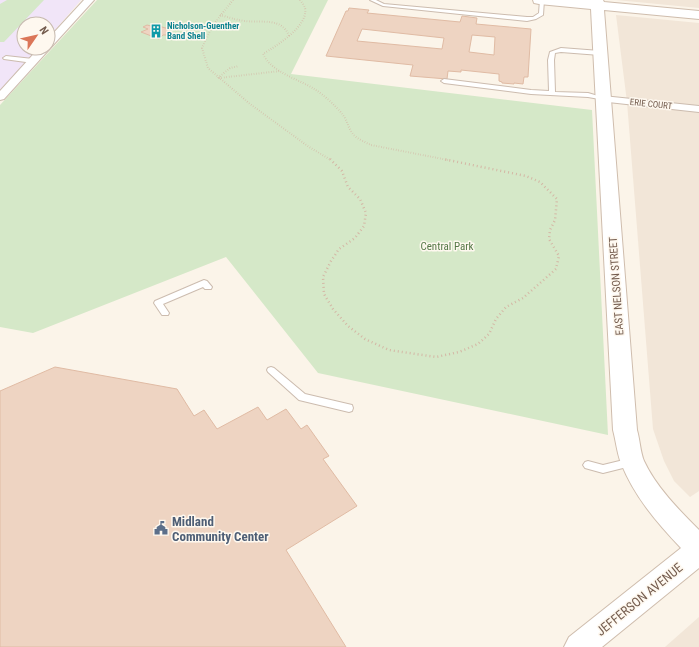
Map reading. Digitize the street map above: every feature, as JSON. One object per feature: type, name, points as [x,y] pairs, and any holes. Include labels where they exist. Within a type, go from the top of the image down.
[{"type":"street","points":[[56,36],[89,0]]},
{"type":"street","points":[[539,0],[597,3],[699,15]]},
{"type":"street","name":"EAST NELSON STREET","points":[[597,3],[625,430],[633,461],[652,497],[699,550]]},
{"type":"street","points":[[0,97],[38,56]]},
{"type":"street","name":"ERIE COURT","points":[[603,99],[699,109]]},
{"type":"street","name":"JEFFERSON AVENUE","points":[[578,647],[699,550]]},
{"type":"lane","points":[[372,0],[383,5],[527,19],[538,17],[541,14],[542,0]]},
{"type":"lane","points":[[552,93],[551,60],[553,52],[561,50],[600,53]]},
{"type":"lane","points":[[6,58],[33,61]]},
{"type":"lane","points":[[444,82],[531,92],[588,96],[603,99]]},
{"type":"lane","points":[[165,313],[158,303],[204,283],[208,287]]},
{"type":"lane","points":[[270,370],[302,397],[349,408]]},
{"type":"lane","points":[[588,465],[603,469],[633,461]]},
{"type":"path","points":[[233,0],[213,25],[202,48],[208,68],[250,104],[309,147],[329,158],[342,171],[348,187],[360,199],[366,213],[364,226],[355,238],[339,249],[330,261],[323,277],[324,294],[333,309],[348,326],[365,339],[389,350],[436,357],[459,352],[478,344],[489,334],[496,319],[506,307],[523,298],[556,269],[559,256],[549,239],[550,230],[555,220],[557,199],[540,182],[526,176],[452,160],[385,149],[371,145],[353,134],[343,115],[322,95],[280,71],[265,58],[263,54],[294,32],[305,18],[305,8],[300,0]]},
{"type":"path","points":[[220,15],[246,21],[276,23],[284,26],[288,31],[289,36]]},
{"type":"path","points":[[218,78],[230,68],[239,66]]},
{"type":"path","points":[[218,78],[280,71]]},
{"type":"shaded area","points":[[0,0],[81,0],[56,29],[56,16],[16,16],[16,56],[32,56],[0,90]]},
{"type":"shaded area","points":[[616,0],[699,0],[699,8]]},
{"type":"shaded area","points":[[616,15],[699,23],[699,491],[690,497],[674,481],[664,461],[653,429],[627,102]]},
{"type":"shaded area","points":[[699,617],[699,647],[665,647]]},
{"type":"green space","points":[[7,0],[44,0],[29,16],[16,16],[16,29],[4,42],[0,42],[0,4]]},
{"type":"green space","name":"Central Park","points":[[97,0],[328,0],[291,74],[592,110],[608,435],[318,373],[226,257],[33,333],[0,327],[0,105],[45,56],[56,56],[56,44]]},
{"type":"building","points":[[349,8],[369,10],[367,13],[460,22],[462,16],[477,18],[476,24],[531,29],[528,77],[524,77],[523,84],[514,84],[502,83],[499,81],[499,74],[461,70],[461,72],[448,71],[447,79],[410,76],[413,65],[326,56],[346,11],[348,11]],"holes":[[[362,29],[444,38],[442,49],[357,41]],[[472,35],[495,37],[494,55],[469,52]]]},
{"type":"building","name":"Nicholson-Guenther Band Shell","points":[[147,25],[155,25],[169,29],[166,32],[171,33],[168,35],[163,35],[159,39],[141,32],[148,29],[143,27]]},
{"type":"building","name":"Midland Community Center","points":[[55,367],[177,389],[194,416],[204,410],[217,429],[258,407],[267,420],[286,409],[301,429],[307,425],[329,456],[323,459],[357,506],[286,550],[346,647],[0,647],[0,391]]},
{"type":"place","name":"Nicholson-Guenther Band Shell","points":[[156,31]]},
{"type":"place","name":"Midland Community Center","points":[[161,528]]}]
